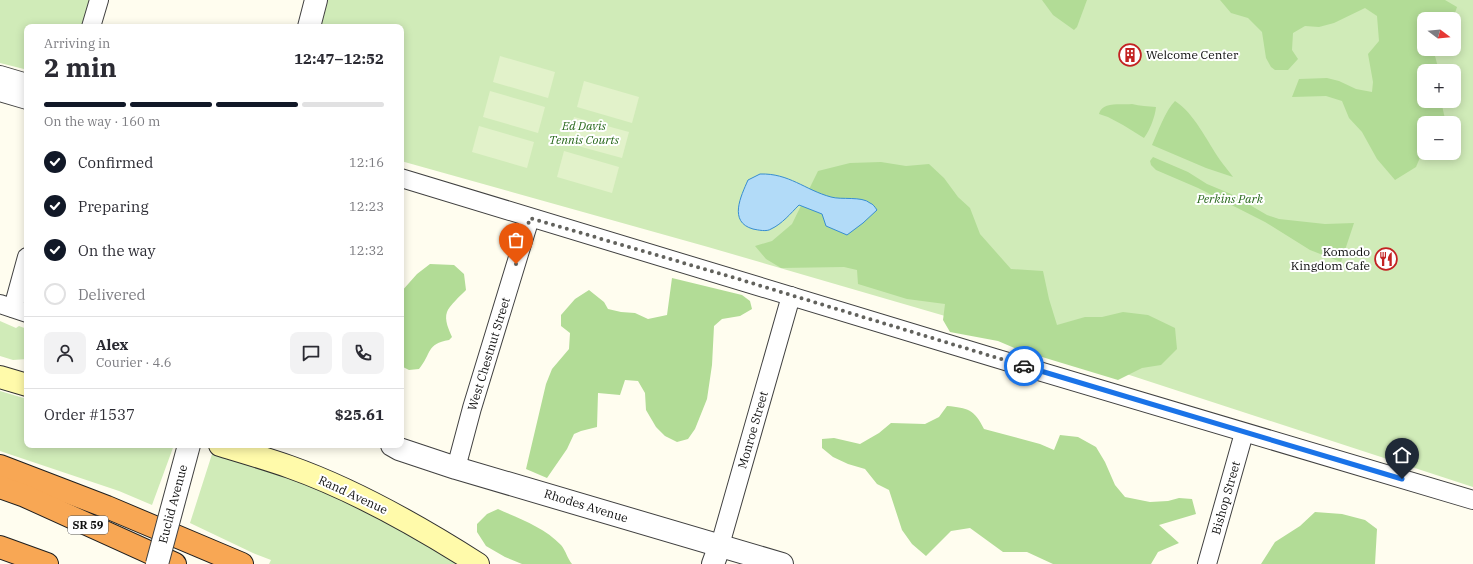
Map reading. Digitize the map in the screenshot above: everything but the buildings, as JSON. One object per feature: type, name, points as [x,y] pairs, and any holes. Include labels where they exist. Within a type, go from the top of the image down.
[{"type":"highway","points":[[0,466],[107,507],[242,564]]},
{"type":"highway","name":"SR 59","points":[[0,487],[25,496],[175,564]]},
{"type":"highway","points":[[0,547],[47,564]]},
{"type":"main road","points":[[0,377],[24,384]]},
{"type":"main road","name":"Rand Avenue","points":[[230,448],[290,467],[370,502],[415,526],[478,564]]},
{"type":"street","points":[[92,24],[99,0]]},
{"type":"street","points":[[310,24],[316,0]]},
{"type":"street","points":[[0,75],[24,82]]},
{"type":"street","points":[[0,92],[24,99]]},
{"type":"street","points":[[404,179],[530,218],[1164,407],[1244,433],[1473,500]]},
{"type":"street","name":"West Chestnut Street","points":[[456,468],[472,408],[530,218]]},
{"type":"street","points":[[13,308],[24,268]]},
{"type":"street","name":"Monroe Street","points":[[716,555],[791,296]]},
{"type":"street","name":"Bishop Street","points":[[1207,564],[1244,433]]},
{"type":"street","name":"Euclid Avenue","points":[[157,564],[188,448]]},
{"type":"street","name":"Rhodes Avenue","points":[[397,448],[716,555],[782,564]]},
{"type":"green space","points":[[0,0],[90,0],[84,24],[24,24],[24,69],[0,63]]},
{"type":"green space","name":"Perkins Park","points":[[328,0],[1473,0],[1473,487],[976,325],[708,247],[404,162],[404,24],[322,24]]},
{"type":"green space","points":[[1042,0],[1087,0],[1077,27],[1074,30],[1053,15]]},
{"type":"green space","points":[[1220,0],[1445,0],[1457,7],[1455,12],[1417,12],[1417,56],[1435,56],[1437,64],[1417,64],[1417,108],[1443,108],[1444,116],[1417,116],[1417,160],[1419,160],[1416,167],[1395,180],[1377,159],[1362,132],[1349,118],[1342,101],[1326,96],[1292,97],[1299,79],[1327,78],[1339,81],[1356,89],[1372,92],[1373,82],[1368,54],[1379,41],[1377,16],[1365,8],[1334,23],[1319,27],[1305,26],[1293,33],[1292,50],[1298,59],[1288,70],[1275,70],[1271,67],[1266,58],[1262,32],[1248,18],[1231,13]]},
{"type":"green space","points":[[500,56],[555,72],[548,98],[493,82]]},
{"type":"green space","points":[[584,81],[639,97],[632,123],[577,107]]},
{"type":"green space","points":[[490,91],[545,107],[538,133],[483,117]]},
{"type":"green space","points":[[1175,101],[1182,106],[1194,120],[1233,177],[1206,168],[1152,145],[1165,116]]},
{"type":"green space","points":[[1132,104],[1156,107],[1152,123],[1144,138],[1108,117],[1099,114],[1104,107],[1108,105]]},
{"type":"green space","name":"Ed Davis Tennis Courts","points":[[574,117],[629,132],[622,158],[567,143]]},
{"type":"green space","points":[[479,126],[534,142],[527,168],[472,152]]},
{"type":"green space","points":[[564,151],[619,167],[612,193],[557,177]]},
{"type":"green space","points":[[1153,157],[1188,172],[1207,184],[1231,194],[1267,215],[1279,219],[1325,224],[1354,223],[1341,262],[1310,250],[1265,222],[1198,188],[1156,170],[1151,165],[1150,161]]},
{"type":"green space","points":[[881,162],[906,166],[929,164],[944,178],[958,197],[970,208],[980,234],[1011,269],[1043,271],[1049,299],[1057,325],[1085,317],[1102,317],[1123,312],[1148,315],[1175,328],[1177,349],[1161,365],[1142,368],[1118,380],[1019,350],[998,341],[950,332],[943,320],[945,304],[907,299],[858,284],[857,270],[844,267],[781,268],[766,259],[755,246],[772,241],[792,224],[818,171],[850,163]]},
{"type":"green space","points":[[430,264],[454,265],[464,274],[466,290],[448,310],[446,315],[446,322],[452,337],[449,340],[436,344],[430,350],[419,369],[409,370],[404,368],[404,289],[417,274]]},
{"type":"green space","points":[[672,278],[742,295],[750,301],[752,309],[740,316],[722,319],[714,326],[712,365],[707,399],[695,429],[688,439],[677,442],[665,436],[656,427],[646,410],[645,393],[638,381],[625,380],[620,395],[598,393],[597,427],[574,434],[567,449],[547,478],[526,469],[546,384],[552,369],[569,349],[570,333],[561,326],[561,315],[575,299],[589,290],[604,302],[608,309],[635,313],[648,319],[667,315]]},
{"type":"green space","points":[[0,321],[16,328],[19,326],[24,328],[24,359],[13,360],[0,356]]},
{"type":"green space","points":[[0,391],[24,398],[24,448],[173,448],[152,505],[119,491],[0,451]]},
{"type":"green space","points":[[947,406],[970,411],[977,417],[984,429],[1040,444],[1054,450],[1060,435],[1078,437],[1096,447],[1105,462],[1115,485],[1125,497],[1150,502],[1168,501],[1179,498],[1192,499],[1196,514],[1159,525],[1179,543],[1158,552],[1151,564],[1053,564],[1027,552],[1003,552],[970,528],[951,531],[926,556],[912,544],[902,530],[889,490],[877,484],[865,469],[848,464],[833,457],[822,448],[822,439],[834,438],[860,444],[879,433],[891,423],[925,424],[939,417]]},
{"type":"green space","points":[[213,451],[340,497],[464,564],[269,564],[271,560],[190,523]]},
{"type":"green space","points":[[498,509],[547,533],[561,545],[572,564],[522,564],[505,557],[486,546],[477,532],[477,524],[487,514]]},
{"type":"green space","points":[[1315,512],[1342,514],[1365,520],[1377,529],[1375,564],[1261,564],[1275,542],[1300,526]]},
{"type":"water","points":[[760,174],[780,176],[831,197],[866,201],[873,205],[877,210],[847,235],[826,226],[822,214],[799,205],[775,227],[769,230],[753,229],[745,226],[741,221],[738,208],[742,193],[748,180]]},
{"type":"way so far","points":[[516,264],[530,218],[735,278],[1024,366]]},
{"type":"place","name":"Welcome Center","points":[[1130,55]]},
{"type":"place","name":"Komodo Kingdom Cafe","points":[[1386,259]]},
{"type":"route","points":[[1024,366],[1402,479]]}]
